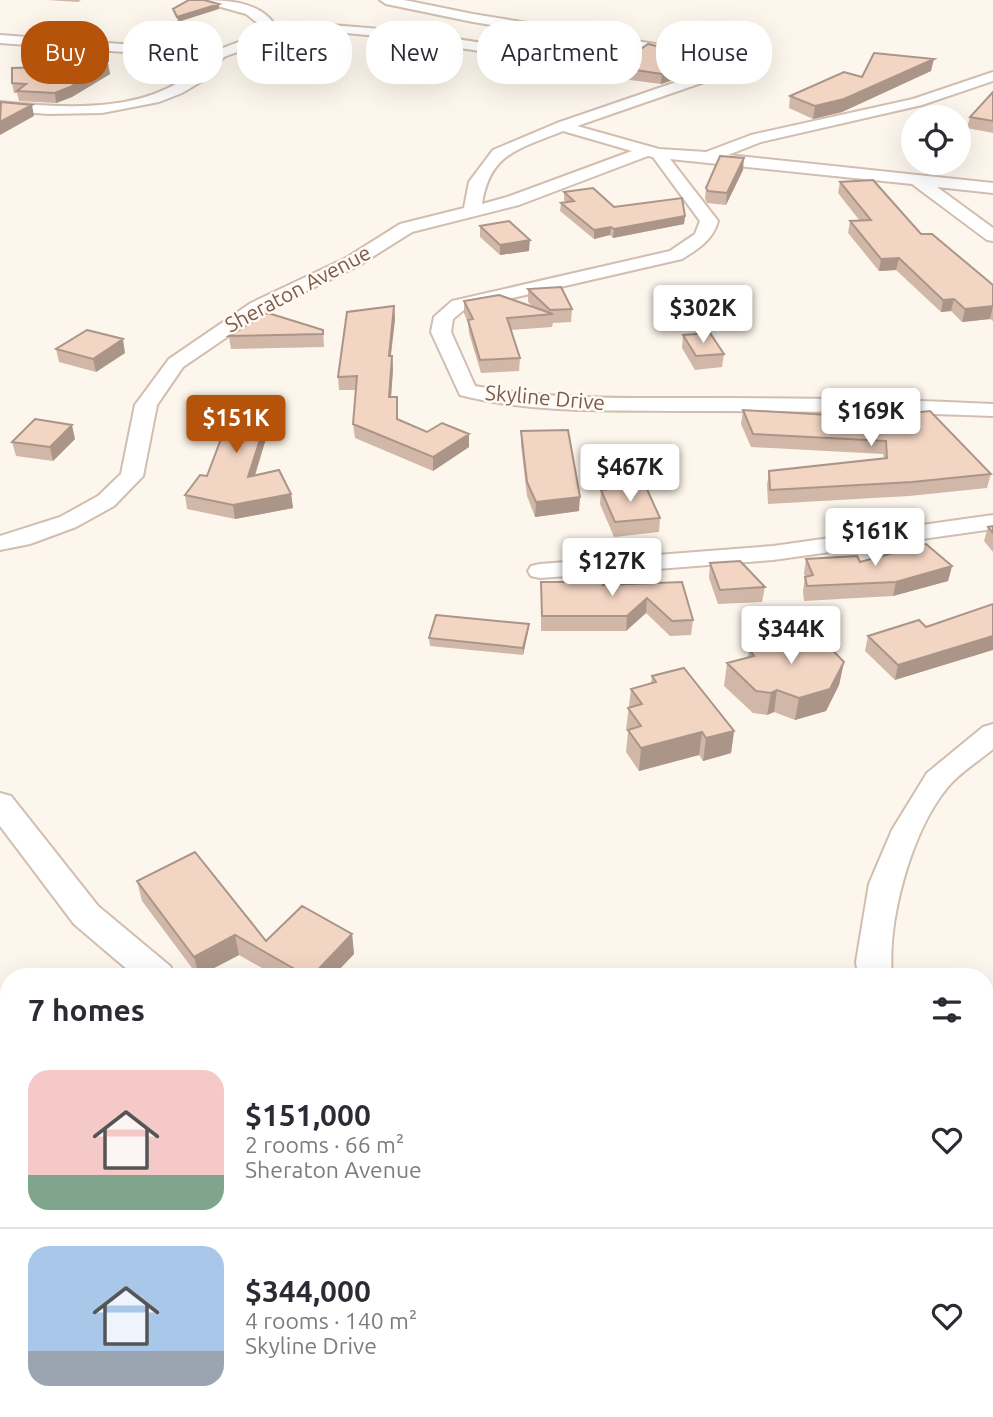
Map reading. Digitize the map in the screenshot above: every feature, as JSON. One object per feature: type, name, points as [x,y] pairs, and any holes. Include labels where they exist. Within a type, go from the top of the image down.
[{"type":"street","points":[[202,0],[246,10],[266,21]]},
{"type":"street","points":[[386,0],[450,14],[716,59],[725,63],[728,69],[562,126],[498,153],[477,182],[472,211]]},
{"type":"street","points":[[352,30],[595,65],[612,62],[646,46]]},
{"type":"street","points":[[0,39],[123,48]]},
{"type":"street","points":[[707,157],[756,138],[917,102],[993,76]]},
{"type":"street","points":[[0,106],[79,111],[127,106],[185,84]]},
{"type":"street","points":[[562,126],[652,153],[993,188]]},
{"type":"street","name":"Sheraton Avenue","points":[[0,543],[68,522],[106,501],[132,476],[146,405],[176,363],[258,307],[352,261],[406,228],[513,201],[652,153]]},
{"type":"street","name":"Skyline Drive","points":[[652,153],[709,220],[708,230],[676,256],[459,305],[444,317],[441,332],[467,391],[510,399],[613,404],[884,405],[993,410]]},
{"type":"street","points":[[917,180],[993,236]]},
{"type":"street","points":[[540,571],[773,553],[993,522]]},
{"type":"street","points":[[874,968],[885,884],[907,830],[937,780],[993,734]]},
{"type":"street","points":[[0,804],[86,915],[149,968]]},
{"type":"building","points":[[189,0],[219,4],[177,17],[173,9]]},
{"type":"building","points":[[648,44],[656,46],[656,73],[642,71],[642,48]]},
{"type":"building","points":[[874,53],[934,59],[844,99],[815,106],[790,96],[844,72],[862,77]]},
{"type":"building","points":[[12,68],[21,68],[21,84],[12,83]]},
{"type":"building","points":[[26,84],[75,84],[55,93],[17,91]]},
{"type":"building","points":[[993,92],[993,121],[971,116]]},
{"type":"building","points":[[1,102],[32,105],[0,122]]},
{"type":"building","points":[[720,156],[744,158],[727,193],[708,191],[706,188]]},
{"type":"building","points":[[873,180],[921,234],[932,234],[993,285],[993,306],[965,309],[954,299],[943,300],[899,258],[881,259],[850,221],[871,220],[840,182]]},
{"type":"building","points":[[593,188],[614,207],[682,198],[685,216],[594,230],[561,203],[574,201],[564,192]]},
{"type":"building","points":[[509,221],[530,240],[500,245],[480,226]]},
{"type":"building","points":[[561,287],[572,309],[550,310],[528,289]]},
{"type":"building","points":[[499,295],[553,314],[507,318],[520,358],[480,360],[468,320],[473,319],[464,301]]},
{"type":"building","points":[[394,306],[389,356],[392,356],[389,397],[397,397],[397,419],[427,432],[442,423],[469,434],[433,457],[353,424],[357,376],[338,377],[347,312]]},
{"type":"building","points":[[268,313],[323,330],[323,334],[229,336]]},
{"type":"building","points":[[87,330],[123,339],[93,359],[56,349]]},
{"type":"building","points":[[710,333],[724,354],[696,356],[683,335]]},
{"type":"building","points":[[199,400],[272,402],[248,477],[279,470],[291,494],[233,505],[185,495],[200,475],[207,476],[227,423],[190,422]]},
{"type":"building","points":[[878,408],[882,416],[930,411],[991,474],[912,482],[770,490],[769,471],[887,458],[886,441],[753,434],[743,410],[828,415],[826,409]]},
{"type":"building","points":[[35,419],[72,425],[50,447],[12,442]]},
{"type":"building","points":[[568,430],[580,497],[536,502],[527,482],[521,431]]},
{"type":"building","points":[[645,485],[660,518],[615,522],[601,490]]},
{"type":"building","points":[[926,544],[952,566],[896,582],[807,586],[805,577],[813,575],[806,559],[857,556],[860,562]]},
{"type":"building","points":[[740,561],[765,587],[720,590],[710,563]]},
{"type":"building","points":[[577,573],[603,573],[603,585],[682,582],[693,620],[672,621],[647,598],[627,616],[542,616],[541,582],[578,582]]},
{"type":"building","points":[[993,604],[993,636],[898,665],[868,636],[919,620],[926,627]]},
{"type":"building","points":[[436,615],[529,624],[523,648],[429,638]]},
{"type":"building","points":[[814,631],[844,662],[830,689],[799,698],[777,690],[771,693],[756,691],[727,663],[754,656],[749,649]]},
{"type":"building","points":[[684,668],[734,731],[706,738],[702,732],[641,748],[628,730],[641,726],[628,708],[642,704],[631,689],[656,682],[652,676]]},
{"type":"building","points":[[195,852],[266,941],[302,906],[352,934],[320,968],[293,968],[235,935],[194,957],[137,881]]}]
